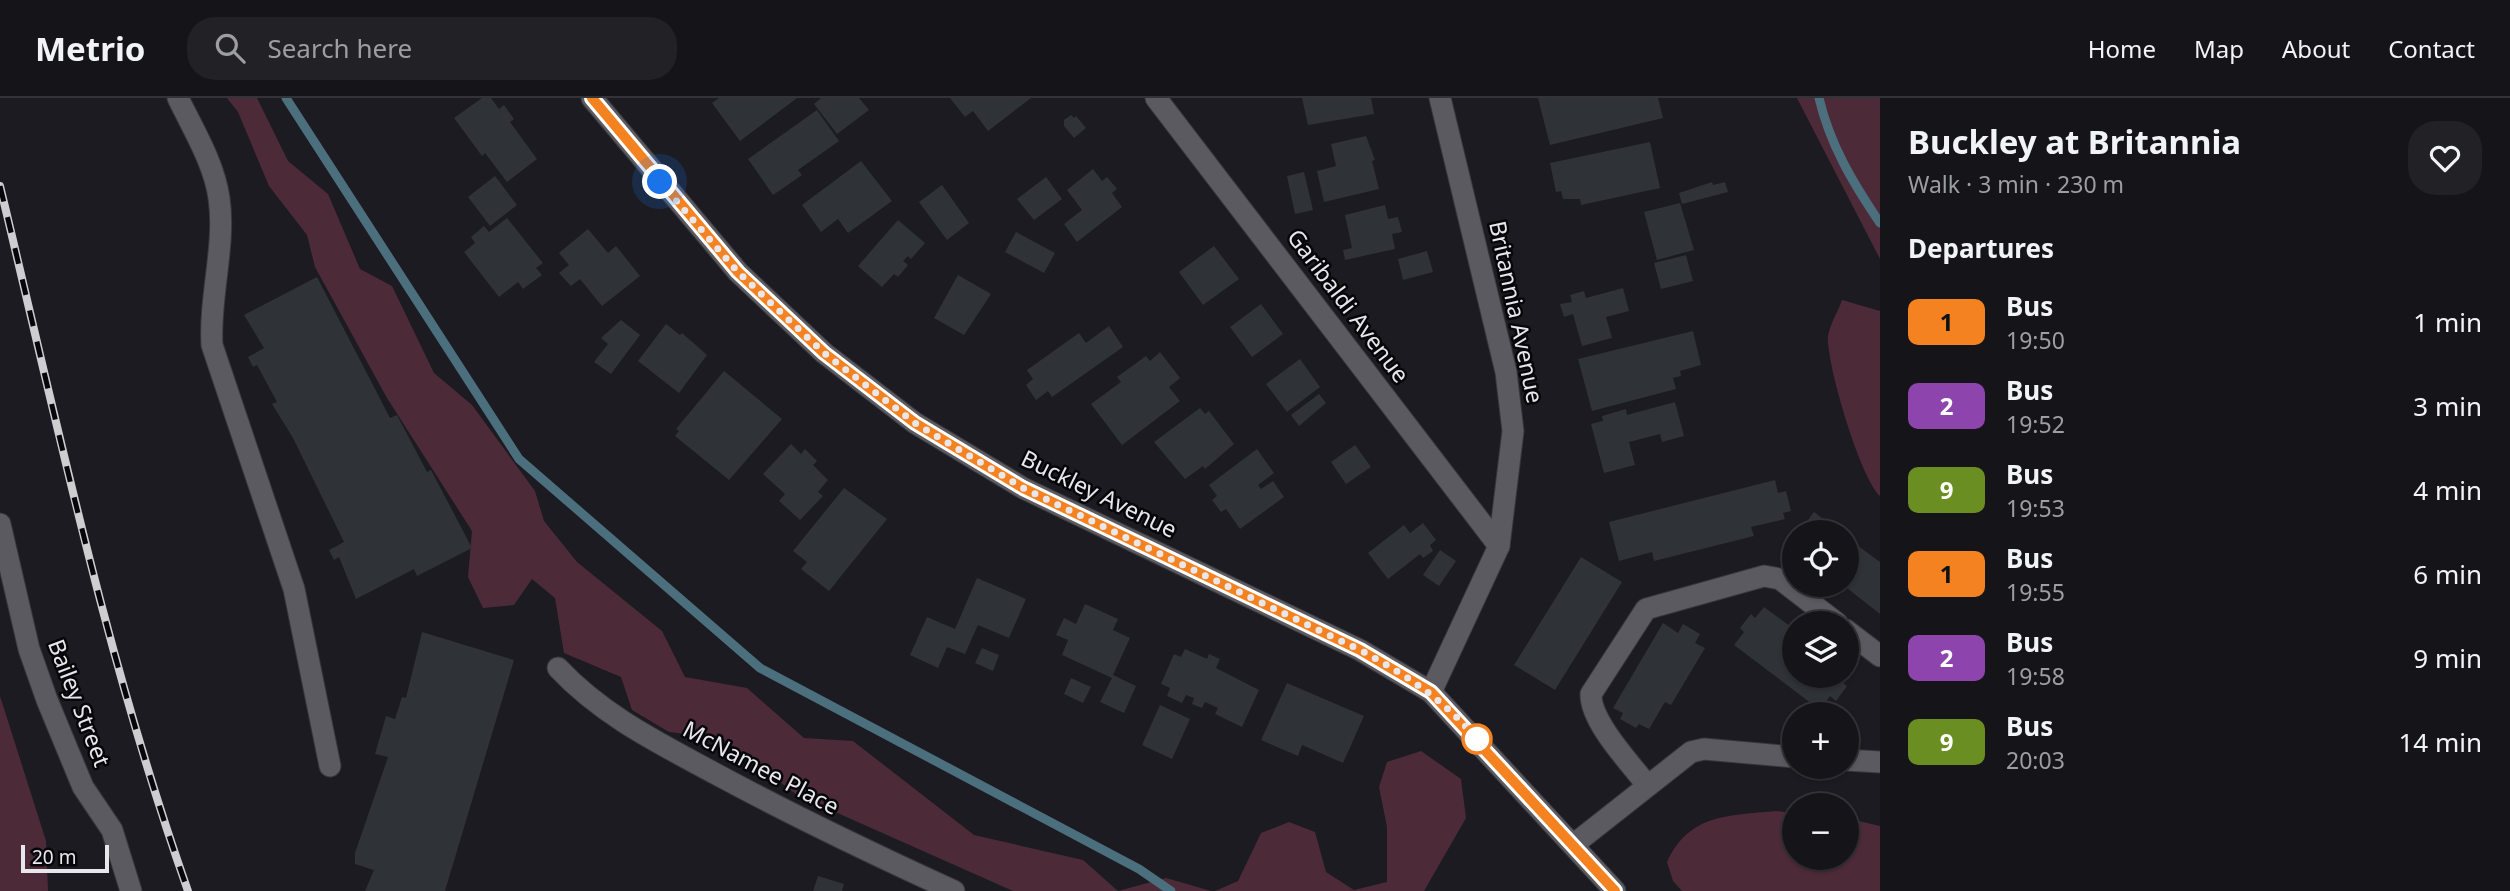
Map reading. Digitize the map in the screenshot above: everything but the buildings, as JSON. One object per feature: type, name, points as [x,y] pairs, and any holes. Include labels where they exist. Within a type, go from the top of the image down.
[{"type":"street","points":[[178,98],[206,154],[219,198],[218,246],[210,313],[212,345],[294,589],[330,766]]},
{"type":"street","name":"Buckley Avenue","points":[[592,98],[738,272],[824,353],[915,423],[1023,488],[1360,650],[1431,692],[1615,891]]},
{"type":"street","name":"Garibaldi Avenue","points":[[1156,98],[1499,546]]},
{"type":"street","name":"Britannia Avenue","points":[[1431,692],[1499,546],[1511,457],[1511,400],[1440,98]]},
{"type":"street","name":"Bailey Street","points":[[0,524],[29,649],[47,700],[83,787],[112,830],[131,891]]},
{"type":"street","points":[[1647,785],[1596,716],[1591,700],[1591,694],[1646,609],[1764,576],[1780,579],[1821,611]]},
{"type":"street","points":[[1859,640],[1880,656]]},
{"type":"street","name":"McNamee Place","points":[[558,668],[578,689],[636,731],[826,833],[954,891]]},
{"type":"street","points":[[1573,845],[1690,752],[1704,749],[1782,756]]},
{"type":"street","points":[[1859,761],[1880,762]]},
{"type":"shaded area","points":[[227,98],[257,98],[288,161],[328,194],[360,269],[392,286],[434,373],[472,405],[535,491],[544,521],[577,562],[662,631],[685,677],[747,688],[804,738],[853,741],[974,835],[1083,860],[1118,891],[1013,891],[797,795],[722,738],[669,732],[632,710],[621,677],[564,653],[555,598],[532,579],[514,605],[483,608],[468,577],[472,531],[387,398],[315,267],[307,235],[269,186],[238,112]]},
{"type":"shaded area","points":[[1797,98],[1880,98],[1880,259]]},
{"type":"shaded area","points":[[1842,300],[1880,311],[1880,496],[1872,485],[1855,447],[1830,355],[1829,331]]},
{"type":"shaded area","points":[[0,696],[46,841],[48,891],[0,891]]},
{"type":"shaded area","points":[[1421,751],[1461,779],[1466,818],[1424,891],[1215,891],[1238,881],[1261,833],[1289,822],[1315,832],[1326,872],[1354,890],[1387,882],[1387,827],[1379,787],[1387,762]]},
{"type":"shaded area","points":[[1782,812],[1782,870],[1859,870],[1859,821],[1880,826],[1880,891],[1682,891],[1673,881],[1667,862],[1676,846],[1699,826],[1726,816]]},
{"type":"shaded area","points":[[1166,878],[1211,891],[1118,891]]},
{"type":"waterway","points":[[286,98],[519,459],[760,668],[1139,869],[1171,891]]},
{"type":"waterway","points":[[1819,98],[1829,132],[1843,163],[1880,223]]},
{"type":"railway","points":[[0,186],[108,630],[132,717],[188,891]]},
{"type":"bus line","name":"1","points":[[592,98],[738,272],[824,353],[915,423],[1023,488],[1360,650],[1431,692],[1458,718],[1615,891]]},
{"type":"route","points":[[660,182],[738,272],[824,353],[915,423],[1023,488],[1360,650],[1401,673],[1431,692],[1477,739]]}]
